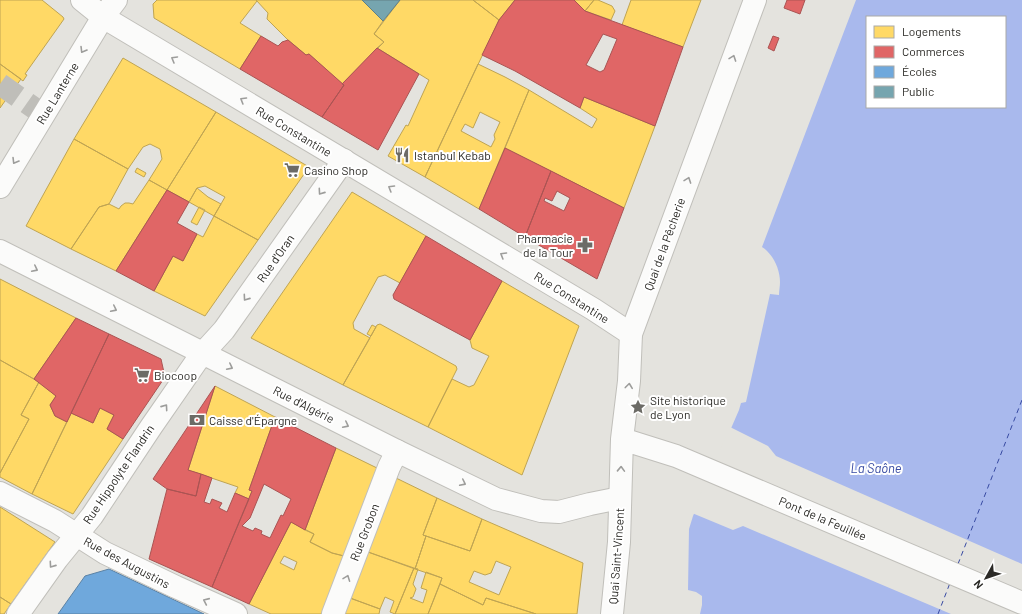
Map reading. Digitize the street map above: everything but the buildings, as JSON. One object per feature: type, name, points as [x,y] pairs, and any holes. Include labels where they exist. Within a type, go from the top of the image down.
[{"type":"street","name":"Rue Constantine","points":[[82,0],[110,8],[344,160],[594,309],[631,334]]},
{"type":"street","name":"Quai de la Pêcherie","points":[[620,498],[622,439],[629,381],[631,334],[755,0]]},
{"type":"street","name":"Rue Lanterne","points":[[0,187],[110,8]]},
{"type":"street","name":"Rue d'Oran","points":[[203,353],[224,330],[344,160]]},
{"type":"street","name":"Rue d'Algérie","points":[[0,251],[397,451],[496,499],[541,511],[559,512],[620,498]]},
{"type":"street","name":"Rue Hippolyte Flandrin","points":[[18,614],[57,559],[92,516],[151,427],[203,353]]},
{"type":"street","name":"Pont de la Feuillée","points":[[622,439],[681,458],[1022,603]]},
{"type":"street","name":"Rue Grobon","points":[[333,614],[389,467],[397,451]]},
{"type":"street","name":"Rue des Augustins","points":[[0,493],[55,521],[105,553],[236,614]]},
{"type":"street","name":"Quai Saint-Vincent","points":[[612,614],[619,542],[620,498]]},
{"type":"water","name":"La Saône","points":[[856,0],[1022,0],[1022,614],[700,614],[702,596],[696,592],[688,590],[689,529],[693,516],[741,403],[746,402],[770,294],[779,295],[780,277],[773,258],[762,247]]},
{"type":"pier","points":[[730,427],[768,446],[776,456],[1022,564],[1022,614],[951,614],[743,526],[733,530],[692,513]]},
{"type":"ferry route","points":[[958,564],[1022,400]]},
{"type":"ferry route","points":[[938,614],[950,583]]},
{"type":"tunnel","points":[[0,84],[44,115]]},
{"type":"place","name":"Istanbul Kebab","points":[[402,155]]},
{"type":"place","name":"Casino Shop","points":[[292,170]]},
{"type":"place","name":"Pharmacie de la Tour","points":[[585,245]]},
{"type":"place","name":"Biocoop","points":[[142,375]]},
{"type":"place","name":"Site historique de Lyon","points":[[638,407]]},
{"type":"place","name":"Caisse d'Épargne","points":[[197,420]]}]
